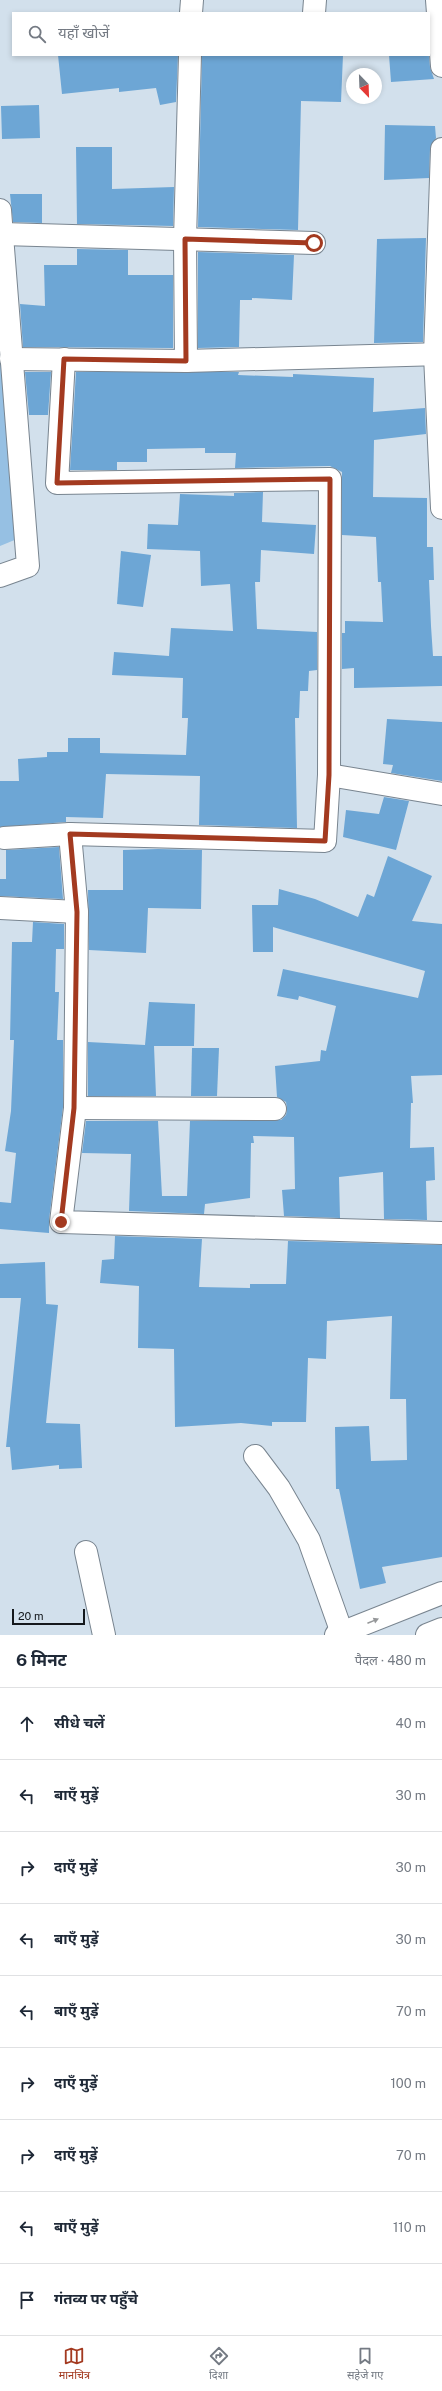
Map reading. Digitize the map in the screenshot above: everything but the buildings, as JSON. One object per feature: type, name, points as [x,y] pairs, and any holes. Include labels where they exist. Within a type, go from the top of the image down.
[{"type":"main road","points":[[191,12],[192,0]]},
{"type":"main road","points":[[314,12],[315,0]]},
{"type":"main road","points":[[437,0],[442,66]]},
{"type":"main road","points":[[186,361],[185,239],[190,56]]},
{"type":"main road","points":[[442,149],[439,354],[442,508]]},
{"type":"main road","points":[[0,210],[28,566],[0,576]]},
{"type":"main road","points":[[2,234],[314,243]]},
{"type":"main road","points":[[11,359],[186,361],[439,354]]},
{"type":"main road","points":[[4,838],[70,834],[325,841],[329,775],[330,479],[57,483],[64,359]]},
{"type":"main road","points":[[329,775],[442,794]]},
{"type":"main road","points":[[70,834],[77,912],[74,1108],[61,1222],[442,1233]]},
{"type":"main road","points":[[0,908],[77,912]]},
{"type":"main road","points":[[74,1108],[275,1108]]},
{"type":"main road","points":[[255,1456],[279,1488],[309,1540],[339,1634],[442,1593]]},
{"type":"main road","points":[[86,1552],[104,1635]]},
{"type":"main road","points":[[427,1635],[442,1629]]},
{"type":"shaded area","points":[[0,283],[17,539],[0,546]]},
{"type":"route","points":[[61,1222],[74,1108],[77,912],[70,834],[325,841],[329,775],[330,479],[57,483],[64,359],[186,361],[185,239],[314,243]]}]
